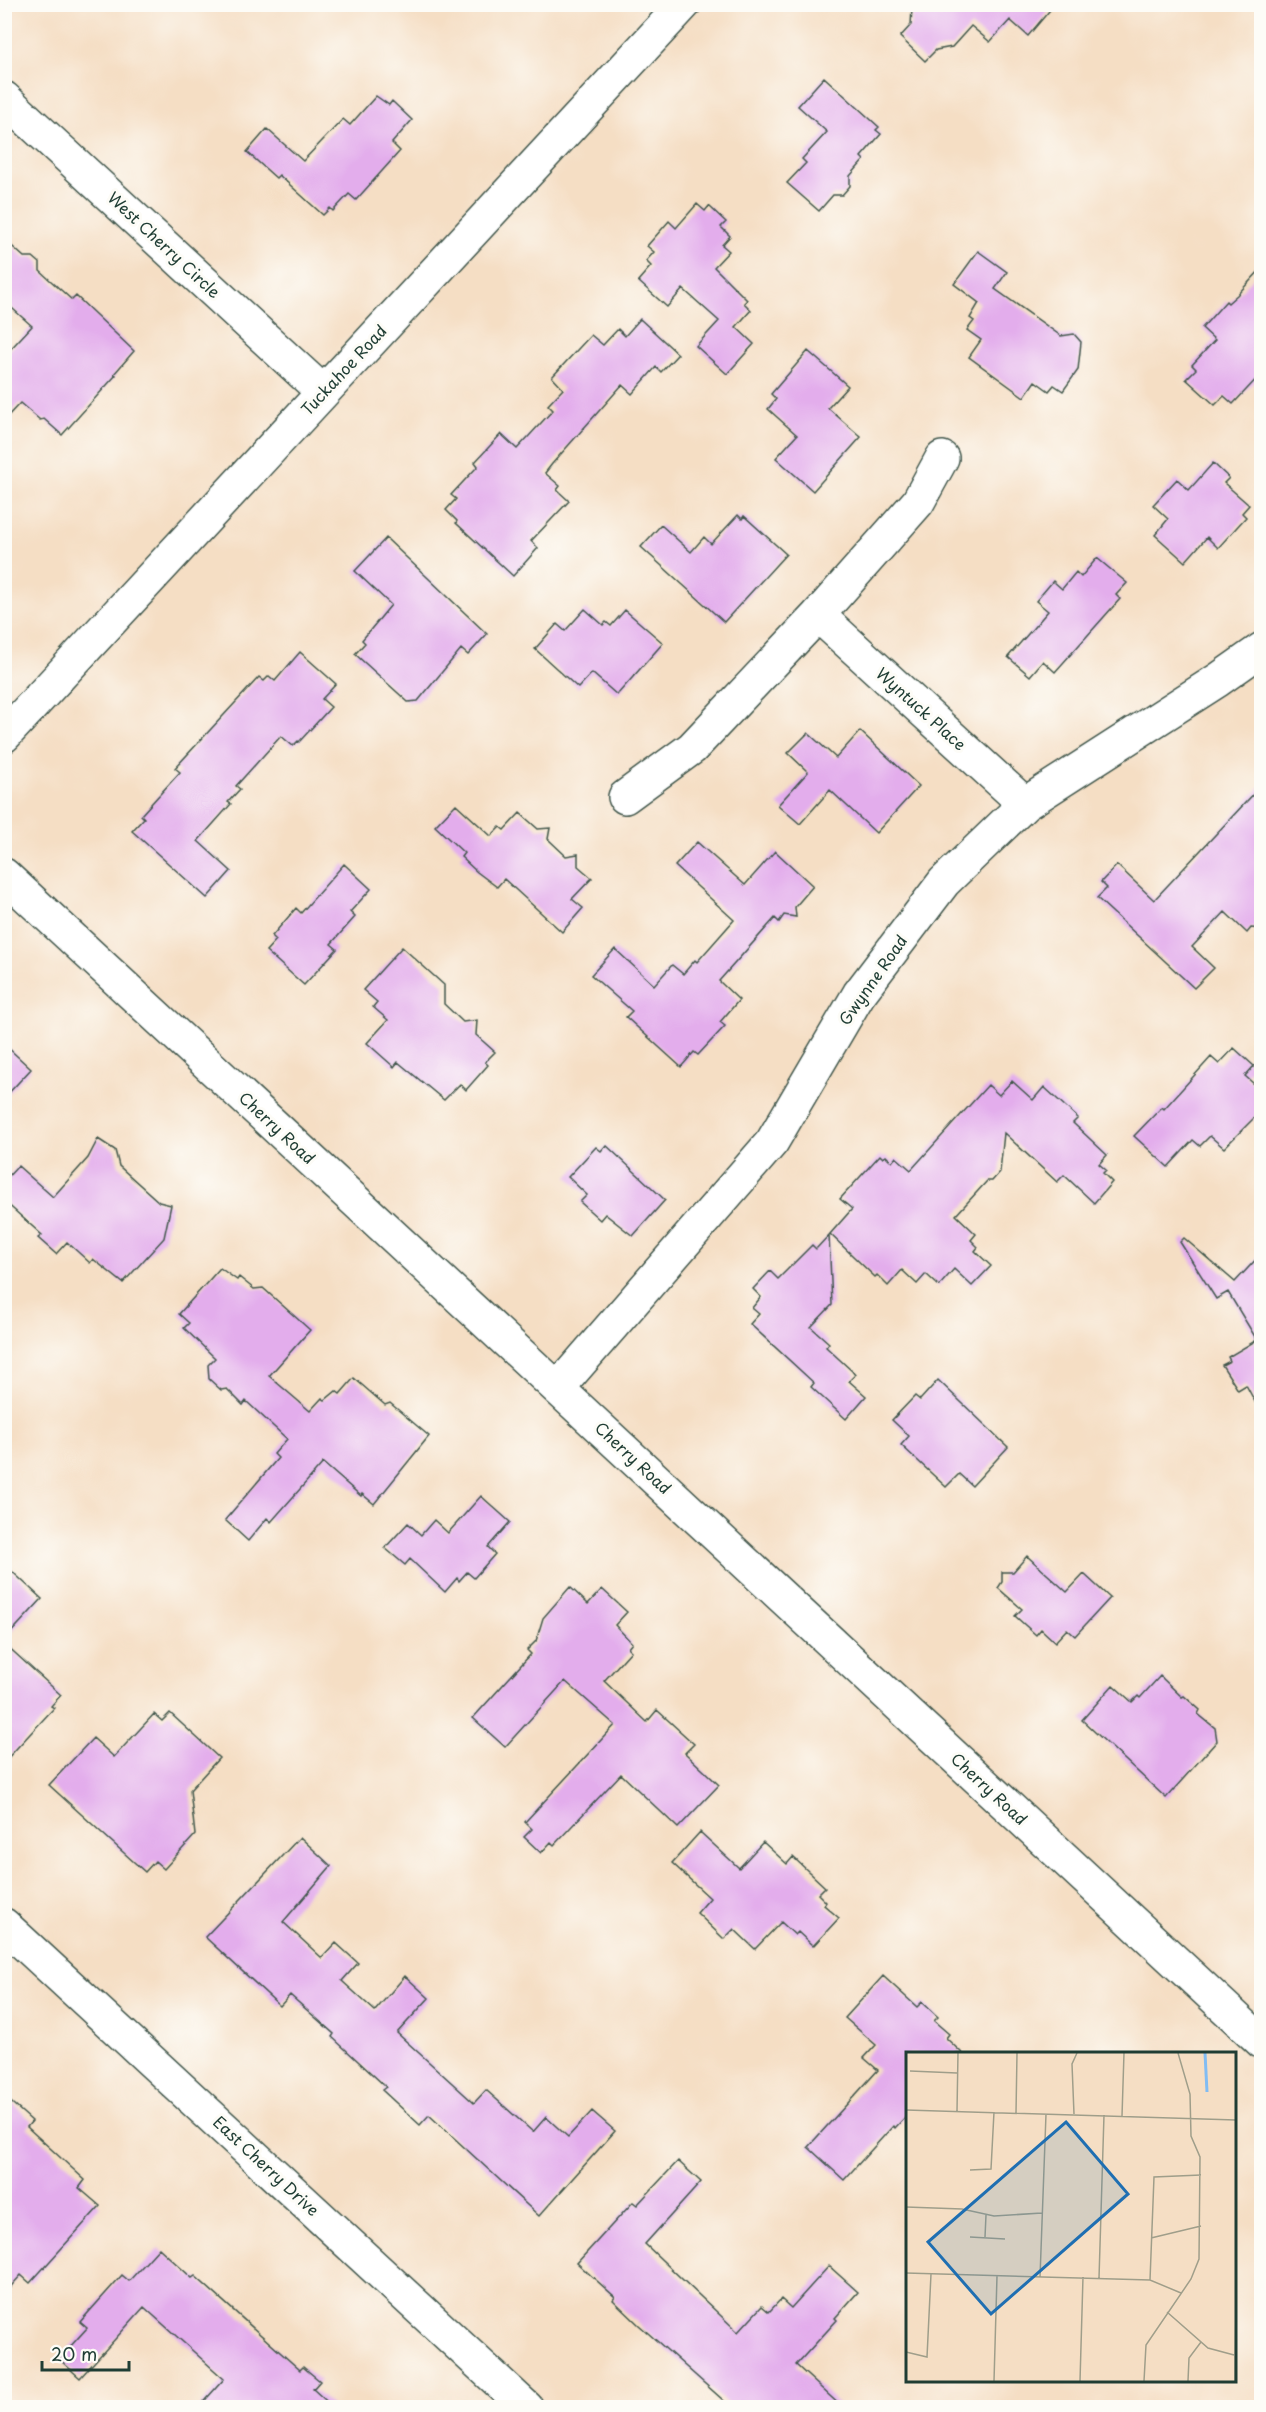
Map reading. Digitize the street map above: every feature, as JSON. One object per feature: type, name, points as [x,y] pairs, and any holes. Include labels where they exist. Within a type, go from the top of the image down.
[{"type":"street","name":"Tuckahoe Road","points":[[4,736],[684,4]]},
{"type":"street","name":"West Cherry Circle","points":[[4,98],[323,392]]},
{"type":"street","points":[[625,797],[693,748],[818,615],[918,502],[942,458]]},
{"type":"street","name":"Wyntuck Place","points":[[818,615],[1025,804]]},
{"type":"street","name":"Gwynne Road","points":[[558,1388],[772,1142],[859,994],[944,882],[1025,804],[1218,680],[1262,649]]},
{"type":"street","name":"Cherry Road","points":[[4,875],[1262,2042]]},
{"type":"street","name":"East Cherry Drive","points":[[4,1925],[526,2408]]},
{"type":"building","points":[[926,4],[1055,4],[1028,36],[1010,20],[990,42],[971,26],[952,47],[936,50],[925,61],[900,37],[911,25],[912,8]]},
{"type":"building","points":[[824,77],[879,127],[876,130],[881,134],[861,157],[864,160],[850,176],[850,186],[842,195],[833,195],[819,211],[787,183],[806,163],[802,159],[827,132],[798,106]]},
{"type":"building","points":[[376,96],[389,105],[392,101],[412,120],[392,143],[400,151],[356,200],[349,194],[333,211],[330,208],[323,215],[279,175],[276,178],[247,152],[267,129],[303,161],[343,119],[350,125]]},
{"type":"building","points":[[697,204],[705,211],[709,206],[726,222],[721,227],[730,236],[722,245],[729,251],[714,267],[747,300],[744,303],[751,310],[736,327],[754,344],[727,374],[696,346],[719,321],[683,289],[667,307],[638,281],[651,266],[646,261],[654,252],[647,246],[669,221],[676,228]]},
{"type":"building","points":[[4,239],[24,257],[33,257],[40,263],[40,271],[72,300],[76,296],[134,351],[114,374],[116,375],[62,435],[44,419],[40,420],[20,403],[4,420],[4,356],[32,326],[4,301]]},
{"type":"building","points":[[978,251],[1007,272],[995,289],[1061,336],[1074,334],[1081,342],[1078,370],[1063,391],[1054,385],[1049,391],[1035,381],[1024,397],[969,357],[981,340],[967,330],[974,321],[970,318],[979,303],[954,284]]},
{"type":"building","points":[[1262,268],[1262,373],[1233,404],[1224,396],[1215,405],[1186,379],[1196,369],[1192,365],[1215,340],[1202,328],[1226,301],[1228,303],[1237,295]]},
{"type":"building","points":[[640,319],[678,354],[661,372],[656,367],[632,394],[622,385],[545,473],[560,486],[557,490],[569,501],[531,541],[538,548],[513,576],[456,523],[457,521],[446,510],[456,499],[451,495],[478,466],[475,462],[501,434],[517,449],[553,410],[548,405],[563,389],[552,377],[591,335],[603,345],[618,329],[625,336]]},
{"type":"building","points":[[808,351],[848,386],[828,408],[861,437],[813,491],[776,458],[797,435],[768,409],[776,399],[771,394]]},
{"type":"building","points":[[1213,463],[1229,478],[1224,483],[1249,505],[1242,513],[1246,517],[1218,548],[1207,537],[1185,562],[1155,535],[1168,519],[1153,505],[1177,479],[1189,490]]},
{"type":"building","points":[[738,515],[742,519],[744,516],[786,554],[724,622],[641,547],[661,525],[691,552],[704,537],[711,544]]},
{"type":"building","points":[[386,538],[487,634],[468,655],[461,649],[418,701],[408,702],[355,654],[365,643],[362,640],[391,605],[355,571]]},
{"type":"building","points":[[1097,558],[1127,583],[1116,595],[1120,599],[1055,672],[1043,661],[1030,676],[1008,657],[1048,611],[1036,601],[1053,581],[1062,589],[1076,572],[1081,577]]},
{"type":"building","points":[[585,609],[603,625],[606,622],[611,626],[625,610],[663,643],[617,695],[592,673],[578,688],[535,649],[557,624],[565,631]]},
{"type":"building","points":[[300,652],[336,684],[322,699],[331,707],[293,746],[281,736],[236,786],[240,789],[228,802],[231,804],[198,841],[231,871],[207,898],[132,831],[144,818],[141,815],[180,772],[175,768],[259,677],[264,681],[269,676],[275,681]]},
{"type":"building","points":[[860,731],[919,786],[876,833],[830,790],[800,824],[778,805],[808,772],[788,753],[808,733],[836,758]]},
{"type":"building","points":[[1262,785],[1262,929],[1251,928],[1247,933],[1225,912],[1192,947],[1214,968],[1194,988],[1097,898],[1107,888],[1101,882],[1117,865],[1154,900]]},
{"type":"building","points":[[456,804],[491,836],[500,827],[504,830],[520,813],[538,829],[550,828],[548,839],[566,856],[578,854],[578,866],[592,878],[572,899],[583,908],[562,932],[504,879],[497,887],[477,872],[461,857],[464,853],[435,826]]},
{"type":"building","points":[[697,842],[745,885],[775,851],[813,886],[795,907],[796,917],[784,915],[779,922],[775,918],[719,981],[739,1000],[720,1022],[725,1026],[698,1055],[694,1052],[681,1067],[626,1017],[632,1011],[591,975],[615,949],[654,985],[672,965],[683,974],[695,960],[697,962],[734,920],[675,866]]},
{"type":"building","points":[[344,864],[371,889],[350,912],[355,917],[331,944],[337,949],[304,985],[266,951],[276,940],[272,936],[296,908],[301,913]]},
{"type":"building","points":[[402,947],[444,985],[444,1004],[463,1022],[477,1020],[476,1035],[495,1052],[485,1062],[488,1065],[466,1090],[460,1084],[444,1100],[398,1062],[394,1067],[367,1043],[388,1020],[373,1007],[377,1002],[363,990]]},
{"type":"building","points":[[4,1044],[31,1069],[4,1098]]},
{"type":"building","points":[[1234,1048],[1254,1066],[1245,1076],[1262,1091],[1262,1110],[1224,1148],[1210,1136],[1200,1146],[1193,1140],[1168,1167],[1134,1136],[1162,1107],[1164,1109],[1211,1057],[1219,1064]]},
{"type":"building","points":[[1012,1081],[1033,1100],[1044,1087],[1078,1118],[1073,1123],[1107,1155],[1099,1164],[1106,1170],[1103,1173],[1112,1182],[1094,1203],[1064,1175],[1057,1182],[1004,1133],[1000,1172],[992,1181],[987,1181],[956,1215],[976,1234],[971,1240],[978,1247],[975,1251],[991,1266],[972,1286],[954,1269],[939,1286],[926,1274],[917,1284],[902,1270],[888,1286],[877,1275],[875,1277],[830,1234],[852,1209],[840,1199],[880,1155],[883,1158],[886,1156],[892,1162],[896,1157],[911,1170],[988,1085],[999,1095]]},
{"type":"building","points":[[98,1139],[115,1150],[119,1166],[159,1202],[171,1205],[164,1238],[123,1283],[93,1259],[90,1263],[67,1242],[56,1254],[38,1238],[42,1235],[4,1201],[4,1181],[18,1166],[53,1197],[88,1158]]},
{"type":"building","points":[[606,1145],[665,1200],[633,1236],[605,1214],[600,1220],[580,1202],[587,1195],[568,1177],[596,1147],[601,1151]]},
{"type":"building","points":[[829,1235],[832,1305],[811,1327],[829,1343],[826,1347],[852,1371],[855,1375],[849,1381],[866,1396],[846,1419],[811,1387],[814,1383],[750,1324],[759,1314],[752,1308],[761,1297],[753,1289],[770,1271],[778,1279],[812,1245],[816,1249]]},
{"type":"building","points":[[1184,1238],[1235,1282],[1262,1253],[1262,1415],[1246,1385],[1238,1390],[1222,1365],[1230,1361],[1228,1357],[1257,1340],[1228,1292],[1216,1299],[1180,1242]]},
{"type":"building","points":[[220,1268],[237,1280],[239,1277],[254,1289],[263,1288],[310,1330],[269,1376],[310,1411],[322,1398],[325,1400],[336,1391],[340,1394],[354,1378],[385,1405],[390,1403],[429,1436],[374,1504],[362,1494],[361,1496],[323,1463],[271,1522],[267,1518],[248,1541],[225,1520],[278,1458],[274,1454],[287,1439],[246,1401],[243,1405],[227,1389],[221,1390],[209,1379],[208,1365],[215,1358],[184,1328],[189,1323],[179,1314]]},
{"type":"building","points":[[938,1380],[1008,1447],[972,1486],[959,1474],[946,1487],[901,1445],[909,1436],[892,1420],[915,1396],[920,1400]]},
{"type":"building","points":[[481,1496],[510,1522],[488,1547],[495,1554],[474,1578],[467,1572],[459,1581],[457,1578],[445,1592],[410,1559],[405,1565],[385,1548],[408,1523],[421,1535],[434,1520],[448,1533]]},
{"type":"building","points":[[1027,1556],[1067,1592],[1084,1574],[1110,1598],[1075,1636],[1067,1629],[1055,1642],[1041,1629],[1036,1635],[1015,1616],[1022,1609],[998,1588],[1002,1582],[1002,1572],[1013,1572]]},
{"type":"building","points":[[4,1564],[42,1599],[4,1640]]},
{"type":"building","points":[[570,1587],[588,1604],[602,1589],[627,1612],[615,1625],[632,1643],[628,1648],[631,1651],[604,1681],[647,1722],[657,1710],[694,1744],[685,1753],[719,1785],[678,1828],[621,1774],[554,1845],[551,1842],[541,1853],[524,1837],[532,1829],[525,1822],[615,1725],[565,1681],[505,1747],[473,1718],[531,1654],[527,1650],[536,1641],[543,1618]]},
{"type":"building","points":[[4,1643],[61,1695],[51,1706],[54,1708],[4,1762]]},
{"type":"building","points":[[1160,1676],[1200,1710],[1198,1714],[1215,1728],[1217,1741],[1166,1798],[1082,1720],[1113,1685],[1132,1702],[1138,1696],[1140,1698]]},
{"type":"building","points":[[170,1713],[219,1758],[190,1790],[195,1835],[164,1869],[155,1861],[145,1872],[49,1785],[93,1738],[114,1757],[154,1714],[162,1721]]},
{"type":"building","points":[[700,1832],[739,1868],[763,1842],[787,1864],[793,1857],[825,1887],[818,1894],[826,1902],[824,1905],[839,1918],[813,1946],[798,1932],[795,1935],[781,1922],[755,1949],[734,1929],[724,1939],[697,1913],[710,1898],[672,1863]]},
{"type":"building","points":[[300,1837],[331,1866],[283,1922],[322,1958],[336,1943],[358,1963],[342,1981],[375,2011],[405,1976],[429,1998],[397,2033],[474,2103],[486,2090],[533,2132],[546,2117],[568,2137],[592,2111],[615,2131],[539,2216],[429,2115],[420,2125],[382,2090],[386,2087],[332,2037],[334,2034],[290,1995],[280,2006],[205,1937]]},
{"type":"building","points":[[883,1976],[917,2007],[922,2002],[938,2017],[934,2021],[949,2034],[946,2038],[961,2052],[906,2052],[906,2116],[895,2128],[893,2126],[844,2180],[808,2147],[878,2070],[864,2058],[876,2045],[845,2018]]},
{"type":"building","points":[[4,2096],[32,2121],[27,2127],[85,2180],[79,2188],[100,2206],[30,2283],[21,2275],[4,2294]]},
{"type":"building","points":[[678,2161],[701,2182],[645,2244],[738,2332],[762,2306],[769,2312],[781,2299],[791,2308],[829,2266],[858,2292],[835,2318],[837,2320],[796,2365],[843,2408],[732,2408],[639,2325],[613,2300],[615,2297],[577,2263],[633,2202],[637,2205]]},
{"type":"building","points":[[159,2248],[192,2278],[195,2276],[300,2370],[303,2367],[320,2381],[313,2389],[334,2408],[198,2408],[224,2379],[144,2307],[80,2378],[59,2359],[87,2328],[80,2322],[122,2275],[129,2281]]}]
